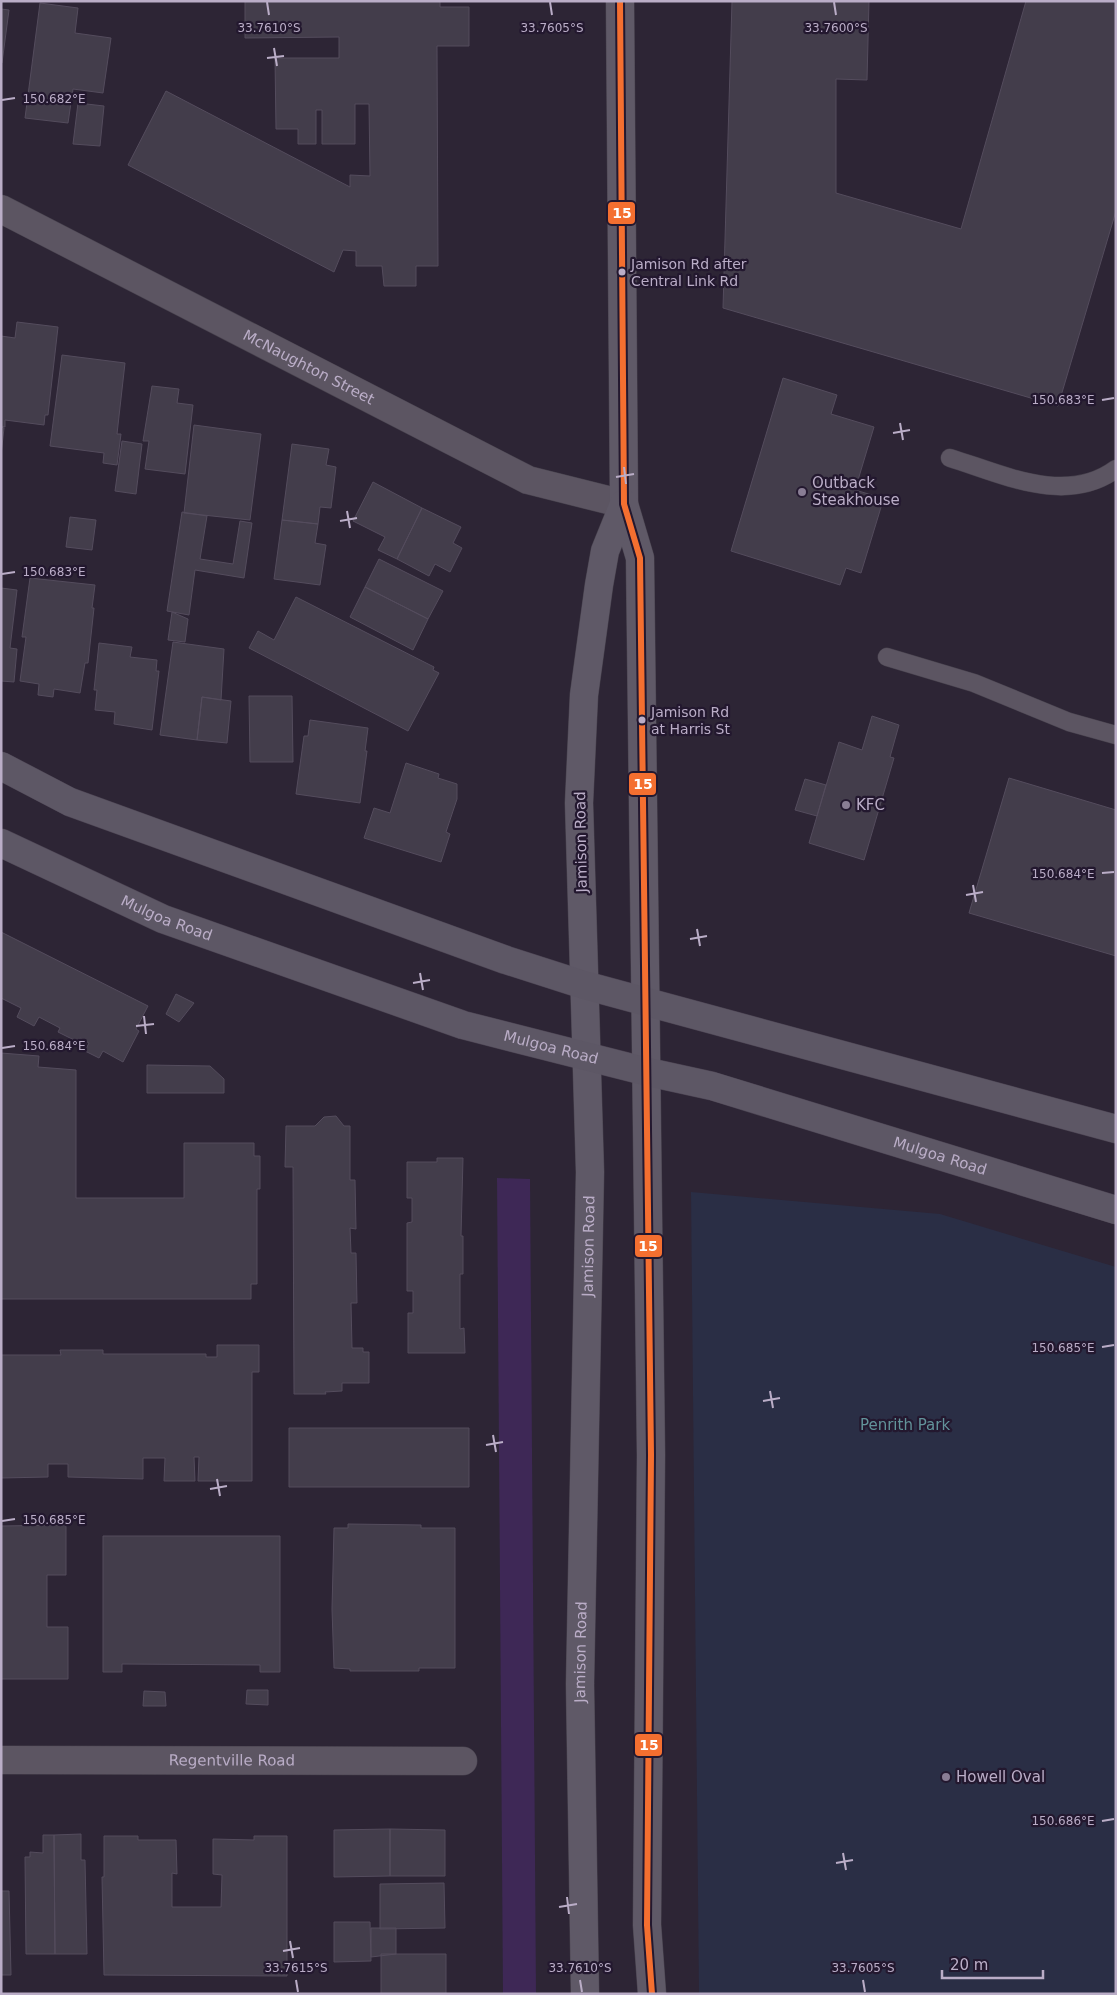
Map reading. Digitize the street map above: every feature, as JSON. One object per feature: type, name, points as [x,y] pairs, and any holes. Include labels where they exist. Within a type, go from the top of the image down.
[{"type":"main road","name":"Jamison Road","points":[[620,1],[624,504],[640,558],[648,1072],[651,1455],[647,1925],[652,1994]]},
{"type":"main road","name":"Jamison Road","points":[[585,1994],[580,1684],[590,1182],[588,1058],[579,803],[584,695],[605,551],[624,504]]},
{"type":"main road","points":[[1,766],[70,802],[506,960],[584,985],[1116,1129]]},
{"type":"main road","name":"Mulgoa Road","points":[[1,843],[163,919],[462,1025],[588,1058],[712,1086],[1116,1210]]},
{"type":"street","name":"McNaughton Street","points":[[1,209],[528,480],[624,504]]},
{"type":"street","name":"Regentville Road","points":[[1,1760],[463,1760]]},
{"type":"lane","points":[[950,458],[1045,486],[1078,486],[1116,469]]},
{"type":"lane","points":[[887,657],[974,683],[1069,722],[1116,736]]},
{"type":"green space","name":"Penrith Park","points":[[691,1192],[940,1214],[1116,1267],[1116,1994],[699,1994]]},
{"type":"shaded area","points":[[497,1178],[530,1179],[536,1994],[503,1994]]},
{"type":"building","points":[[245,1],[440,1],[440,7],[469,7],[469,46],[437,46],[438,266],[416,266],[416,286],[384,286],[382,266],[356,266],[356,251],[343,250],[334,272],[128,165],[166,91],[350,187],[350,175],[370,176],[369,104],[355,104],[355,144],[322,144],[322,110],[316,110],[316,144],[298,144],[298,129],[276,129],[275,58],[339,58],[339,37],[245,38]]},
{"type":"building","points":[[732,1],[869,1],[867,80],[836,79],[836,193],[961,229],[1026,1],[1116,1],[1116,211],[1058,406],[723,308]]},
{"type":"building","points":[[40,3],[78,8],[75,33],[111,38],[103,93],[73,89],[68,123],[25,118]]},
{"type":"building","points":[[1,9],[9,10],[2,63],[1,63]]},
{"type":"building","points":[[78,103],[104,106],[100,146],[73,144]]},
{"type":"building","points":[[17,322],[58,327],[48,415],[45,415],[44,425],[5,420],[5,427],[1,426],[1,336],[15,338]]},
{"type":"building","points":[[62,355],[125,363],[117,434],[121,434],[117,465],[103,463],[104,453],[50,446]]},
{"type":"building","points":[[783,378],[837,395],[831,414],[874,427],[855,490],[872,495],[870,500],[882,504],[861,573],[846,568],[840,585],[731,551]]},
{"type":"building","points":[[152,386],[179,389],[177,403],[193,405],[185,474],[145,469],[149,441],[143,441]]},
{"type":"building","points":[[194,425],[261,434],[250,520],[184,513]]},
{"type":"building","points":[[1,427],[4,428],[1,455]]},
{"type":"building","points":[[122,441],[142,444],[136,494],[115,491]]},
{"type":"building","points":[[292,444],[329,449],[326,465],[336,467],[331,508],[320,507],[318,524],[282,520]]},
{"type":"building","points":[[373,482],[422,508],[397,559],[378,550],[385,537],[353,521]]},
{"type":"building","points":[[422,508],[461,527],[453,543],[462,548],[450,572],[435,564],[429,576],[397,559]]},
{"type":"building","points":[[182,512],[207,516],[200,559],[233,564],[240,521],[252,523],[244,578],[195,570],[189,615],[167,611]]},
{"type":"building","points":[[70,517],[96,520],[92,550],[66,547]]},
{"type":"building","points":[[282,520],[318,524],[315,543],[326,545],[320,585],[274,579]]},
{"type":"building","points":[[379,559],[443,591],[428,619],[365,587]]},
{"type":"building","points":[[30,578],[95,585],[88,663],[85,663],[80,693],[54,689],[53,697],[38,695],[39,684],[20,681],[26,637],[22,637]]},
{"type":"building","points":[[365,587],[428,619],[413,650],[350,617]]},
{"type":"building","points":[[1,588],[17,590],[10,648],[17,649],[14,682],[1,681]]},
{"type":"building","points":[[296,597],[434,667],[433,670],[439,673],[408,731],[249,648],[258,631],[274,640]]},
{"type":"building","points":[[172,612],[188,619],[185,642],[168,640]]},
{"type":"building","points":[[173,642],[224,649],[221,700],[202,697],[197,740],[160,735]]},
{"type":"building","points":[[99,643],[132,647],[130,657],[157,660],[156,671],[159,671],[152,730],[114,724],[115,712],[95,710],[97,690],[94,690]]},
{"type":"building","points":[[249,696],[292,696],[293,762],[250,762]]},
{"type":"building","points":[[202,697],[231,701],[227,743],[197,740]]},
{"type":"building","points":[[872,716],[899,725],[890,757],[894,758],[864,860],[809,843],[839,742],[862,750]]},
{"type":"building","points":[[310,720],[368,728],[360,803],[296,794],[304,736],[308,736]]},
{"type":"building","points":[[406,763],[439,774],[438,778],[457,784],[457,799],[446,832],[450,834],[441,862],[364,838],[374,808],[390,813]]},
{"type":"building","points":[[1009,778],[1116,810],[1116,956],[969,913]]},
{"type":"building","points":[[805,779],[826,785],[817,816],[795,810]]},
{"type":"building","points":[[1,932],[148,1006],[136,1029],[139,1031],[123,1062],[103,1051],[99,1058],[85,1051],[89,1043],[80,1038],[78,1042],[58,1032],[60,1028],[39,1017],[34,1026],[17,1017],[21,1008],[1,998]]},
{"type":"building","points":[[176,994],[194,1003],[179,1022],[166,1014]]},
{"type":"building","points":[[1,1053],[39,1056],[38,1067],[76,1070],[76,1198],[184,1198],[184,1143],[254,1143],[254,1156],[260,1156],[260,1189],[257,1189],[257,1284],[251,1284],[251,1299],[1,1299]]},
{"type":"building","points":[[147,1065],[210,1066],[224,1079],[224,1093],[147,1093]]},
{"type":"building","points":[[336,1116],[344,1126],[350,1126],[350,1180],[355,1180],[356,1229],[350,1228],[351,1253],[356,1253],[357,1303],[351,1303],[352,1348],[363,1348],[363,1352],[369,1352],[369,1383],[342,1383],[342,1391],[325,1392],[326,1394],[294,1394],[293,1167],[285,1167],[286,1126],[315,1126],[324,1117]]},
{"type":"building","points":[[437,1158],[463,1158],[461,1236],[463,1236],[463,1274],[460,1274],[460,1329],[464,1328],[465,1353],[408,1353],[408,1313],[413,1313],[413,1291],[407,1291],[407,1223],[412,1222],[412,1198],[407,1198],[407,1162],[437,1162]]},
{"type":"building","points":[[217,1345],[259,1345],[259,1372],[252,1372],[252,1481],[198,1481],[199,1457],[194,1457],[195,1481],[164,1481],[165,1458],[143,1458],[143,1479],[68,1477],[68,1464],[48,1464],[48,1477],[1,1478],[1,1355],[61,1355],[60,1350],[103,1350],[103,1354],[206,1354],[206,1357],[217,1357]]},
{"type":"building","points":[[289,1428],[469,1428],[469,1487],[289,1487]]},
{"type":"building","points":[[348,1524],[421,1525],[421,1528],[455,1528],[455,1668],[419,1668],[419,1671],[350,1671],[350,1669],[334,1668],[332,1609],[334,1528],[348,1528]]},
{"type":"building","points":[[66,1525],[66,1575],[47,1575],[47,1627],[68,1627],[68,1679],[1,1679],[1,1526]]},
{"type":"building","points":[[103,1536],[280,1536],[280,1672],[260,1672],[260,1665],[122,1664],[122,1672],[103,1672]]},
{"type":"building","points":[[247,1690],[268,1690],[268,1705],[246,1704]]},
{"type":"building","points":[[144,1691],[165,1692],[166,1706],[143,1706]]},
{"type":"building","points":[[390,1829],[390,1876],[334,1877],[334,1830]]},
{"type":"building","points":[[390,1829],[445,1830],[445,1876],[390,1876]]},
{"type":"building","points":[[81,1834],[81,1860],[85,1860],[87,1954],[55,1954],[54,1835]]},
{"type":"building","points":[[43,1835],[54,1835],[55,1954],[26,1954],[25,1857],[30,1857],[30,1852],[43,1853]]},
{"type":"building","points":[[104,1836],[138,1836],[138,1840],[176,1840],[177,1874],[172,1873],[172,1907],[221,1907],[222,1875],[213,1874],[213,1839],[254,1840],[254,1836],[287,1836],[287,1976],[104,1975],[102,1877],[104,1877]]},
{"type":"building","points":[[444,1883],[445,1928],[380,1929],[380,1884]]},
{"type":"building","points":[[1,1891],[9,1891],[11,1975],[1,1975]]},
{"type":"building","points":[[334,1922],[370,1922],[371,1961],[334,1962]]},
{"type":"building","points":[[371,1928],[396,1928],[396,1954],[371,1957]]},
{"type":"building","points":[[381,1954],[446,1954],[446,1994],[381,1994]]},
{"type":"transit line","name":"15","points":[[620,1],[624,504],[640,558],[651,1455],[647,1925],[652,1994]]},
{"type":"place","name":"Jamison Rd after Central Link Rd","points":[[622,272]]},
{"type":"place","name":"Outback Steakhouse","points":[[802,492]]},
{"type":"place","name":"Jamison Rd at Harris St","points":[[642,720]]},
{"type":"place","name":"KFC","points":[[846,805]]},
{"type":"place","name":"Howell Oval","points":[[946,1777]]}]
